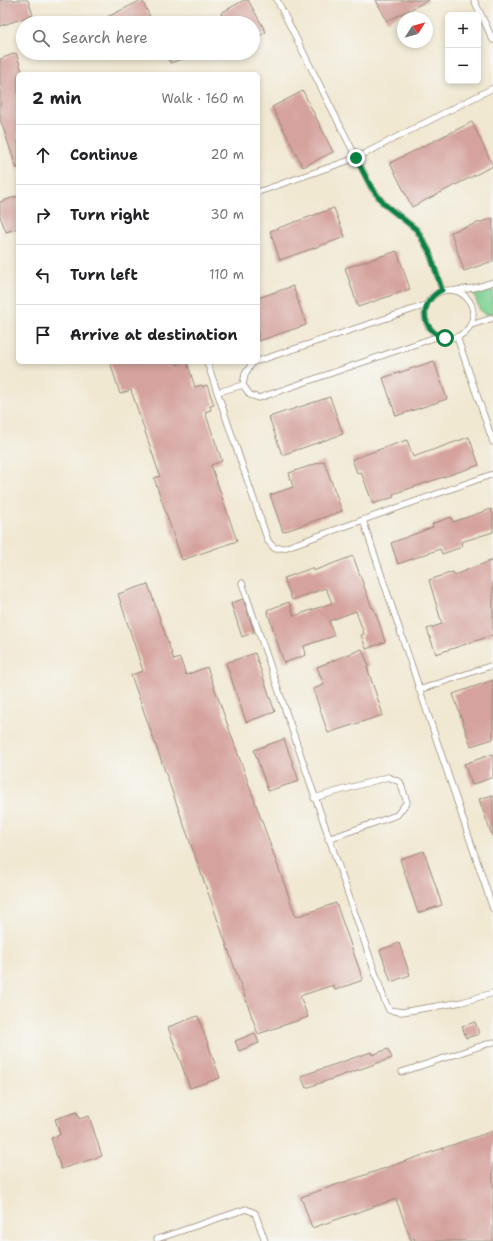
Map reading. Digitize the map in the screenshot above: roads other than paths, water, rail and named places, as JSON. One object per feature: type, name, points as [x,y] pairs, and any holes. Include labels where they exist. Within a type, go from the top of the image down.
[{"type":"lane","points":[[277,0],[371,187],[384,204],[417,230],[429,251],[442,290]]},
{"type":"lane","points":[[474,0],[493,40]]},
{"type":"lane","points":[[260,191],[356,158],[493,88]]},
{"type":"lane","points":[[439,336],[428,326],[425,312],[426,305],[435,293],[442,290],[474,288],[493,282]]},
{"type":"lane","points":[[456,290],[463,293],[472,304],[474,311],[471,326]]},
{"type":"lane","points":[[260,359],[426,305]]},
{"type":"lane","points":[[252,364],[245,374],[243,385],[250,395],[259,398],[439,336],[451,338],[457,337],[471,326],[493,318]]},
{"type":"lane","points":[[457,337],[493,442]]},
{"type":"lane","points":[[208,364],[268,541],[274,548],[284,548],[493,474]]},
{"type":"lane","points":[[218,392],[243,385]]},
{"type":"lane","points":[[363,520],[493,909]]},
{"type":"lane","points":[[242,583],[314,798],[389,1010],[402,1012],[462,1002],[493,992]]},
{"type":"lane","points":[[419,690],[493,665]]},
{"type":"lane","points":[[314,798],[388,777],[400,782],[407,802],[397,815],[328,838]]},
{"type":"lane","points":[[402,1072],[493,1042]]},
{"type":"lane","points":[[157,1239],[246,1209],[255,1213],[264,1241]]}]
